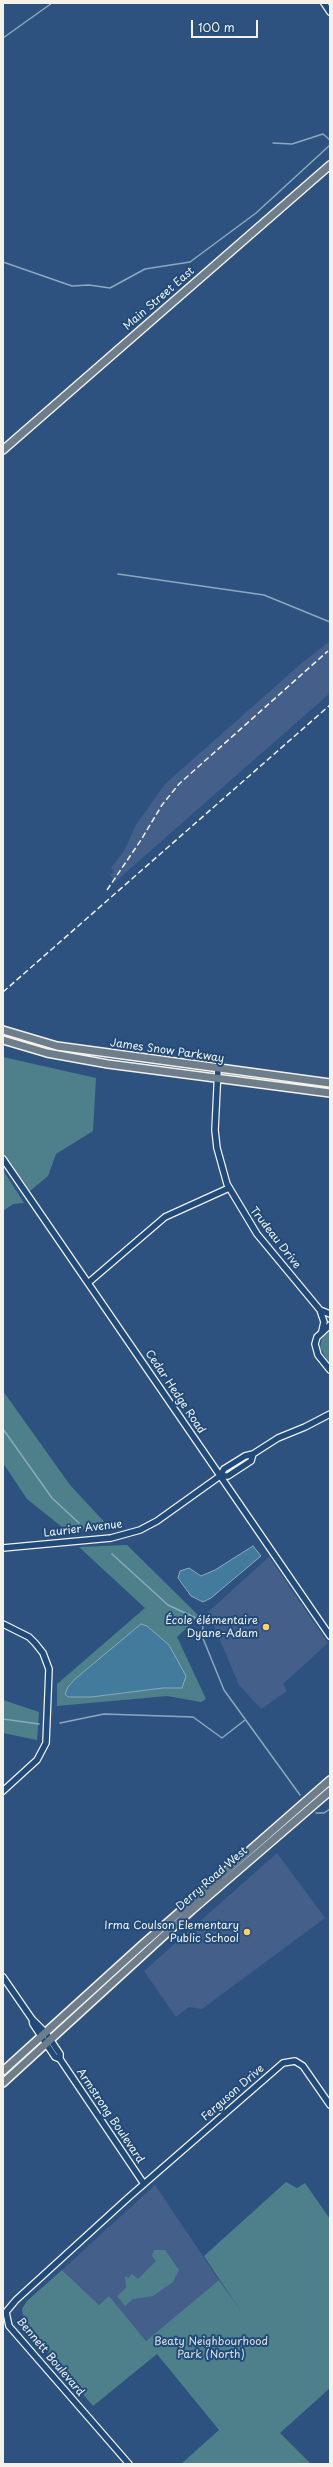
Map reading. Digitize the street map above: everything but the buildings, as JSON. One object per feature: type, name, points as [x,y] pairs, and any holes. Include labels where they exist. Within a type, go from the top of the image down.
[{"type":"main road","name":"Main Street East","points":[[3,450],[330,165]]},
{"type":"main road","name":"James Snow Parkway","points":[[3,1030],[57,1046],[330,1083]]},
{"type":"main road","name":"James Snow Parkway","points":[[3,1040],[46,1053],[330,1094]]},
{"type":"main road","name":"Derry Road West","points":[[3,2071],[143,1944],[330,1780]]},
{"type":"main road","name":"Derry Road West","points":[[3,2083],[192,1910],[330,1791]]},
{"type":"street","points":[[324,3],[330,12]]},
{"type":"street","name":"Trudeau Drive","points":[[218,1068],[215,1112],[217,1148],[229,1188],[256,1234],[320,1310],[330,1314]]},
{"type":"street","name":"Cedar Hedge Road","points":[[3,1159],[330,1636]]},
{"type":"street","points":[[88,1283],[165,1216],[229,1188]]},
{"type":"street","points":[[320,1310],[324,1322],[322,1331]]},
{"type":"street","points":[[330,1325],[317,1337],[315,1348],[318,1355],[330,1370]]},
{"type":"street","name":"Laurier Avenue","points":[[3,1548],[123,1536],[157,1521],[220,1476],[224,1469],[246,1456],[253,1454],[278,1438],[305,1427],[330,1414]]},
{"type":"street","points":[[3,1624],[29,1637],[40,1648],[49,1669],[49,1681],[48,1738],[37,1760],[3,1792]]},
{"type":"street","name":"Armstrong Boulevard","points":[[3,1977],[49,2042],[60,2054],[60,2059],[144,2184]]},
{"type":"street","name":"Ferguson Drive","points":[[144,2184],[283,2063],[295,2061],[300,2063],[330,2105]]},
{"type":"street","name":"Bennett Boulevard","points":[[129,2464],[9,2326],[6,2312],[16,2300],[144,2184]]},
{"type":"shaded area","points":[[330,641],[330,693],[115,882],[110,875],[114,872],[111,868],[124,851],[136,825],[165,784],[303,662]]},
{"type":"shaded area","points":[[253,1546],[261,1556],[211,1598],[203,1602],[191,1596],[178,1578],[180,1571],[189,1568],[201,1576],[215,1570]]},
{"type":"shaded area","name":"École élémentaire Dyane-Adam","points":[[269,1557],[328,1643],[283,1684],[287,1691],[261,1709],[239,1685],[208,1612]]},
{"type":"shaded area","points":[[141,1624],[147,1626],[169,1645],[186,1676],[182,1688],[163,1688],[91,1697],[68,1697],[65,1694],[68,1687],[75,1679]]},
{"type":"shaded area","name":"Irma Coulson Elementary Public School","points":[[277,1853],[325,1918],[202,2009],[189,2007],[176,2017],[144,1971]]},
{"type":"shaded area","points":[[155,2185],[219,2280],[146,2341],[109,2297],[99,2305],[62,2270]]},
{"type":"green space","points":[[3,1057],[96,1078],[93,1131],[56,1154],[48,1176],[30,1191],[3,1153]]},
{"type":"green space","points":[[3,1170],[24,1203],[13,1204],[3,1211]]},
{"type":"green space","points":[[330,1331],[330,1364],[320,1348],[322,1338]]},
{"type":"green space","points":[[3,1391],[70,1485],[109,1527],[67,1531],[27,1499],[3,1463]]},
{"type":"green space","points":[[127,1545],[199,1616],[177,1637],[206,1699],[201,1702],[167,1696],[57,1706],[57,1684],[145,1608],[79,1547]]},
{"type":"green space","points":[[3,1700],[39,1712],[37,1740],[3,1733]]},
{"type":"green space","name":"Beaty Neighbourhood Park (North)","points":[[286,2182],[297,2188],[305,2183],[330,2219],[330,2388],[280,2433],[311,2464],[181,2464],[219,2430],[157,2354],[93,2406],[24,2324],[22,2309],[27,2301],[62,2270],[99,2305],[109,2296],[146,2341],[219,2280],[242,2313],[204,2256]]},
{"type":"green space","points":[[154,2250],[165,2250],[179,2270],[173,2282],[153,2296],[133,2299],[125,2306],[117,2296],[126,2288],[125,2276],[128,2278],[132,2274],[138,2279],[156,2261],[152,2256]]},
{"type":"waterway","points":[[3,38],[52,3]]},
{"type":"waterway","points":[[273,143],[292,144],[323,134],[330,140]]},
{"type":"waterway","points":[[3,262],[72,286],[89,285],[110,288],[145,269],[190,262],[256,213],[330,145]]},
{"type":"waterway","points":[[118,574],[264,595],[330,622]]},
{"type":"waterway","points":[[3,1429],[52,1498],[79,1523]]},
{"type":"waterway","points":[[112,1554],[168,1605],[198,1619],[203,1626],[202,1636],[224,1690],[300,1795]]},
{"type":"waterway","points":[[60,1723],[104,1714],[193,1717],[222,1738],[245,1720]]},
{"type":"waterway","points":[[3,1719],[39,1724]]},
{"type":"waterway","points":[[316,1813],[324,1813],[330,1809]]},
{"type":"railway","points":[[107,890],[141,840],[162,805],[179,784],[328,651]]},
{"type":"railway","points":[[3,992],[330,705]]},
{"type":"place","name":"École élémentaire Dyane-Adam","points":[[266,1627]]},
{"type":"place","name":"Irma Coulson Elementary Public School","points":[[247,1932]]}]
